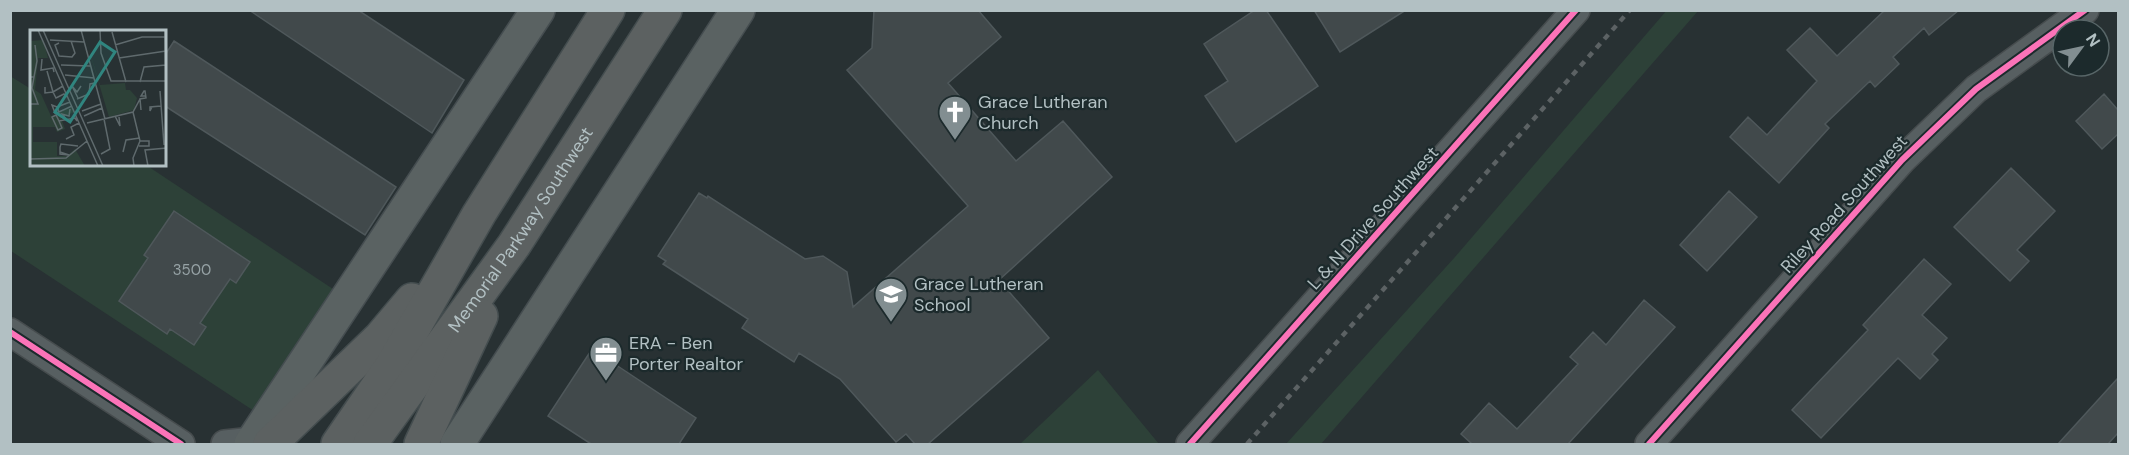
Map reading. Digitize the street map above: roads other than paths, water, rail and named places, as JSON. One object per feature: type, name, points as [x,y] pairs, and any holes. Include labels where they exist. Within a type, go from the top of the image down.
[{"type":"highway","name":"Memorial Parkway Southwest","points":[[338,444],[393,364],[467,235],[608,10]]},
{"type":"highway","name":"Memorial Parkway Southwest","points":[[370,444],[514,245],[665,10]]},
{"type":"highway","points":[[250,444],[380,338],[467,235]]},
{"type":"highway","points":[[421,444],[514,245]]},
{"type":"main road","points":[[250,444],[538,10]]},
{"type":"main road","points":[[457,444],[738,10]]},
{"type":"street","name":"L & N Drive Southwest","points":[[1190,444],[1576,10]]},
{"type":"street","name":"Riley Road Southwest","points":[[1649,444],[1902,160],[1976,89],[2085,10]]},
{"type":"street","points":[[10,332],[181,444]]},
{"type":"railway","points":[[1247,444],[1630,10]]},
{"type":"place","name":"Grace Lutheran Church","points":[[955,141]]},
{"type":"place","name":"Grace Lutheran School","points":[[891,323]]},
{"type":"place","name":"ERA - Ben Porter Realtor","points":[[606,382]]}]
